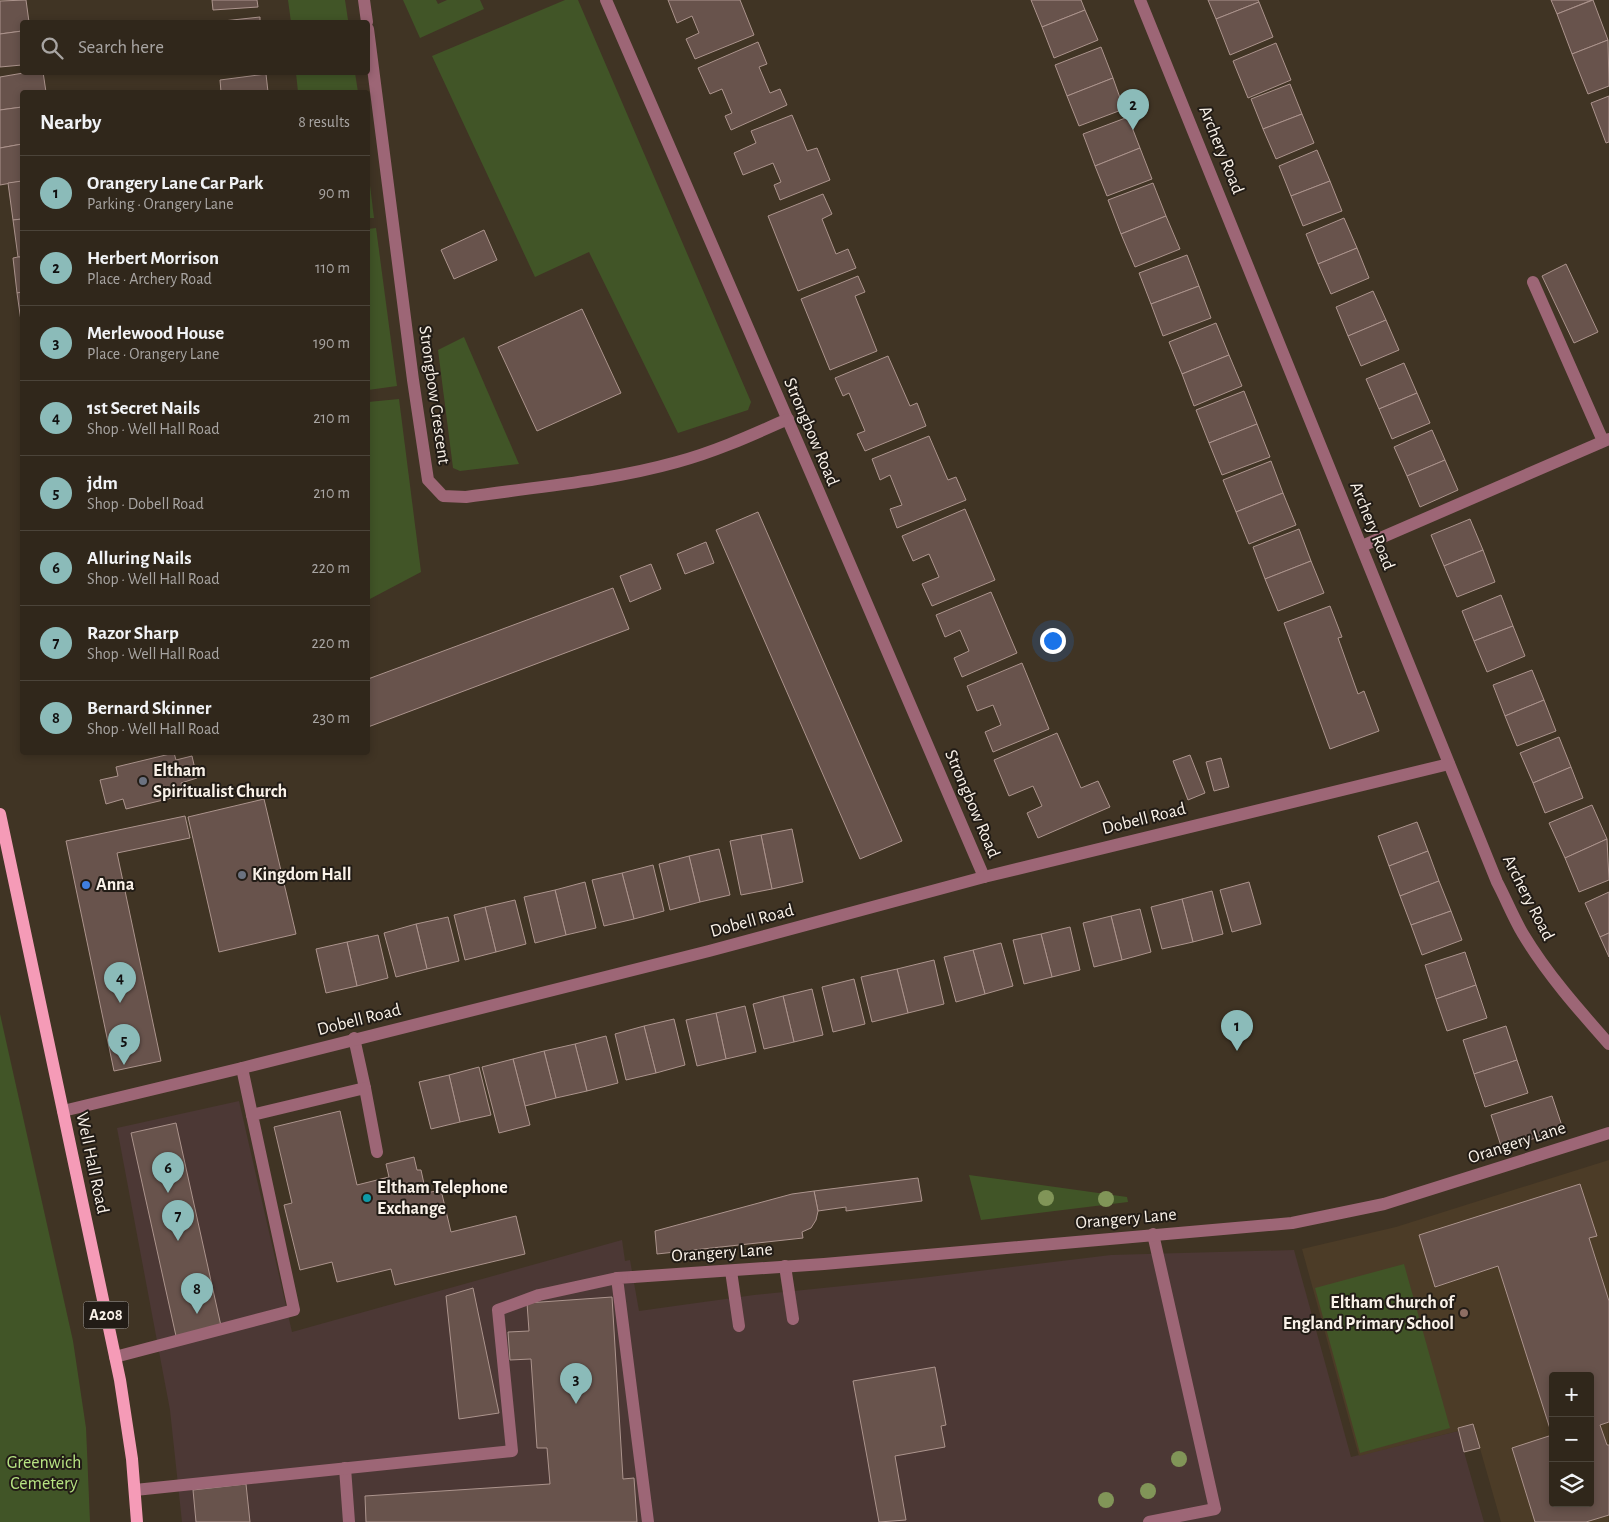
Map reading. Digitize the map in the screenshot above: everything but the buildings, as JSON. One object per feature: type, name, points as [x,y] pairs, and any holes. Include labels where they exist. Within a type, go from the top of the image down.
[{"type":"main road","name":"Well Hall Road","points":[[0,814],[115,1357],[132,1459],[138,1522]]},
{"type":"street","points":[[364,0],[367,20]]},
{"type":"street","name":"Strongbow Road","points":[[606,0],[984,877]]},
{"type":"street","name":"Archery Road","points":[[1140,0],[1497,882],[1523,934],[1569,999],[1609,1044]]},
{"type":"street","name":"Strongbow Crescent","points":[[370,45],[413,380],[428,480],[443,496],[466,497],[611,476],[677,462],[737,442],[788,420]]},
{"type":"street","points":[[1362,546],[1606,440],[1533,282]]},
{"type":"street","name":"Dobell Road","points":[[63,1111],[700,953],[984,877],[1449,764]]},
{"type":"street","points":[[354,1038],[377,1152]]},
{"type":"street","points":[[115,1357],[294,1310],[242,1068]]},
{"type":"street","points":[[252,1115],[365,1088]]},
{"type":"street","name":"Orangery Lane","points":[[345,1468],[512,1451],[498,1310],[539,1295],[617,1278],[731,1271],[1292,1223],[1384,1204],[1609,1133]]},
{"type":"street","points":[[1149,1522],[1215,1509],[1154,1234]]},
{"type":"street","points":[[785,1266],[793,1319]]},
{"type":"street","points":[[731,1271],[739,1326]]},
{"type":"street","points":[[617,1278],[648,1522]]},
{"type":"street","points":[[135,1490],[345,1468],[349,1522]]},
{"type":"shaded area","points":[[239,1101],[292,1332],[622,1240],[625,1261],[630,1260],[639,1311],[754,1295],[921,1278],[1111,1255],[1294,1250],[1351,1457],[1458,1431],[1484,1522],[182,1522],[170,1410],[117,1128]]},
{"type":"shaded area","name":"Eltham Church of England Primary School","points":[[1609,1160],[1609,1522],[1501,1522],[1473,1424],[1458,1428],[1458,1431],[1359,1456],[1302,1249],[1396,1227]]},
{"type":"green space","points":[[288,0],[345,0],[348,20],[291,20]]},
{"type":"green space","points":[[403,0],[436,0],[438,4],[447,0],[480,0],[484,9],[420,38]]},
{"type":"green space","points":[[565,0],[578,0],[751,402],[748,410],[678,433],[589,252],[535,277],[432,56]]},
{"type":"green space","points":[[296,75],[355,75],[358,90],[298,90]]},
{"type":"green space","points":[[370,185],[374,218],[370,218]]},
{"type":"green space","points":[[376,228],[397,386],[370,390],[370,229]]},
{"type":"green space","points":[[464,337],[519,464],[460,471],[453,468],[438,350]]},
{"type":"green space","points":[[399,399],[421,572],[370,599],[370,402]]},
{"type":"green space","name":"Greenwich Cemetery","points":[[0,1014],[73,1341],[86,1428],[90,1522],[0,1522]]},
{"type":"green space","points":[[969,1175],[1127,1197],[1128,1202],[981,1220]]},
{"type":"green space","points":[[1404,1264],[1450,1428],[1360,1453],[1315,1288]]},
{"type":"place","name":"Herbert Morrison","points":[[1133,130]]},
{"type":"place","name":"Eltham Spiritualist Church","points":[[143,781]]},
{"type":"place","name":"Kingdom Hall","points":[[242,875]]},
{"type":"place","name":"Anna","points":[[86,885]]},
{"type":"place","name":"1st Secret Nails","points":[[120,1003]]},
{"type":"place","name":"Orangery Lane Car Park","points":[[1237,1051]]},
{"type":"place","name":"jdm","points":[[124,1065]]},
{"type":"place","name":"Alluring Nails","points":[[168,1193]]},
{"type":"place","name":"Eltham Telephone Exchange","points":[[367,1198]]},
{"type":"place","name":"Razor Sharp","points":[[178,1241]]},
{"type":"place","name":"Eltham Church of England Primary School","points":[[1464,1313]]},
{"type":"place","name":"Bernard Skinner","points":[[197,1314]]},
{"type":"place","name":"Merlewood House","points":[[576,1404]]}]
